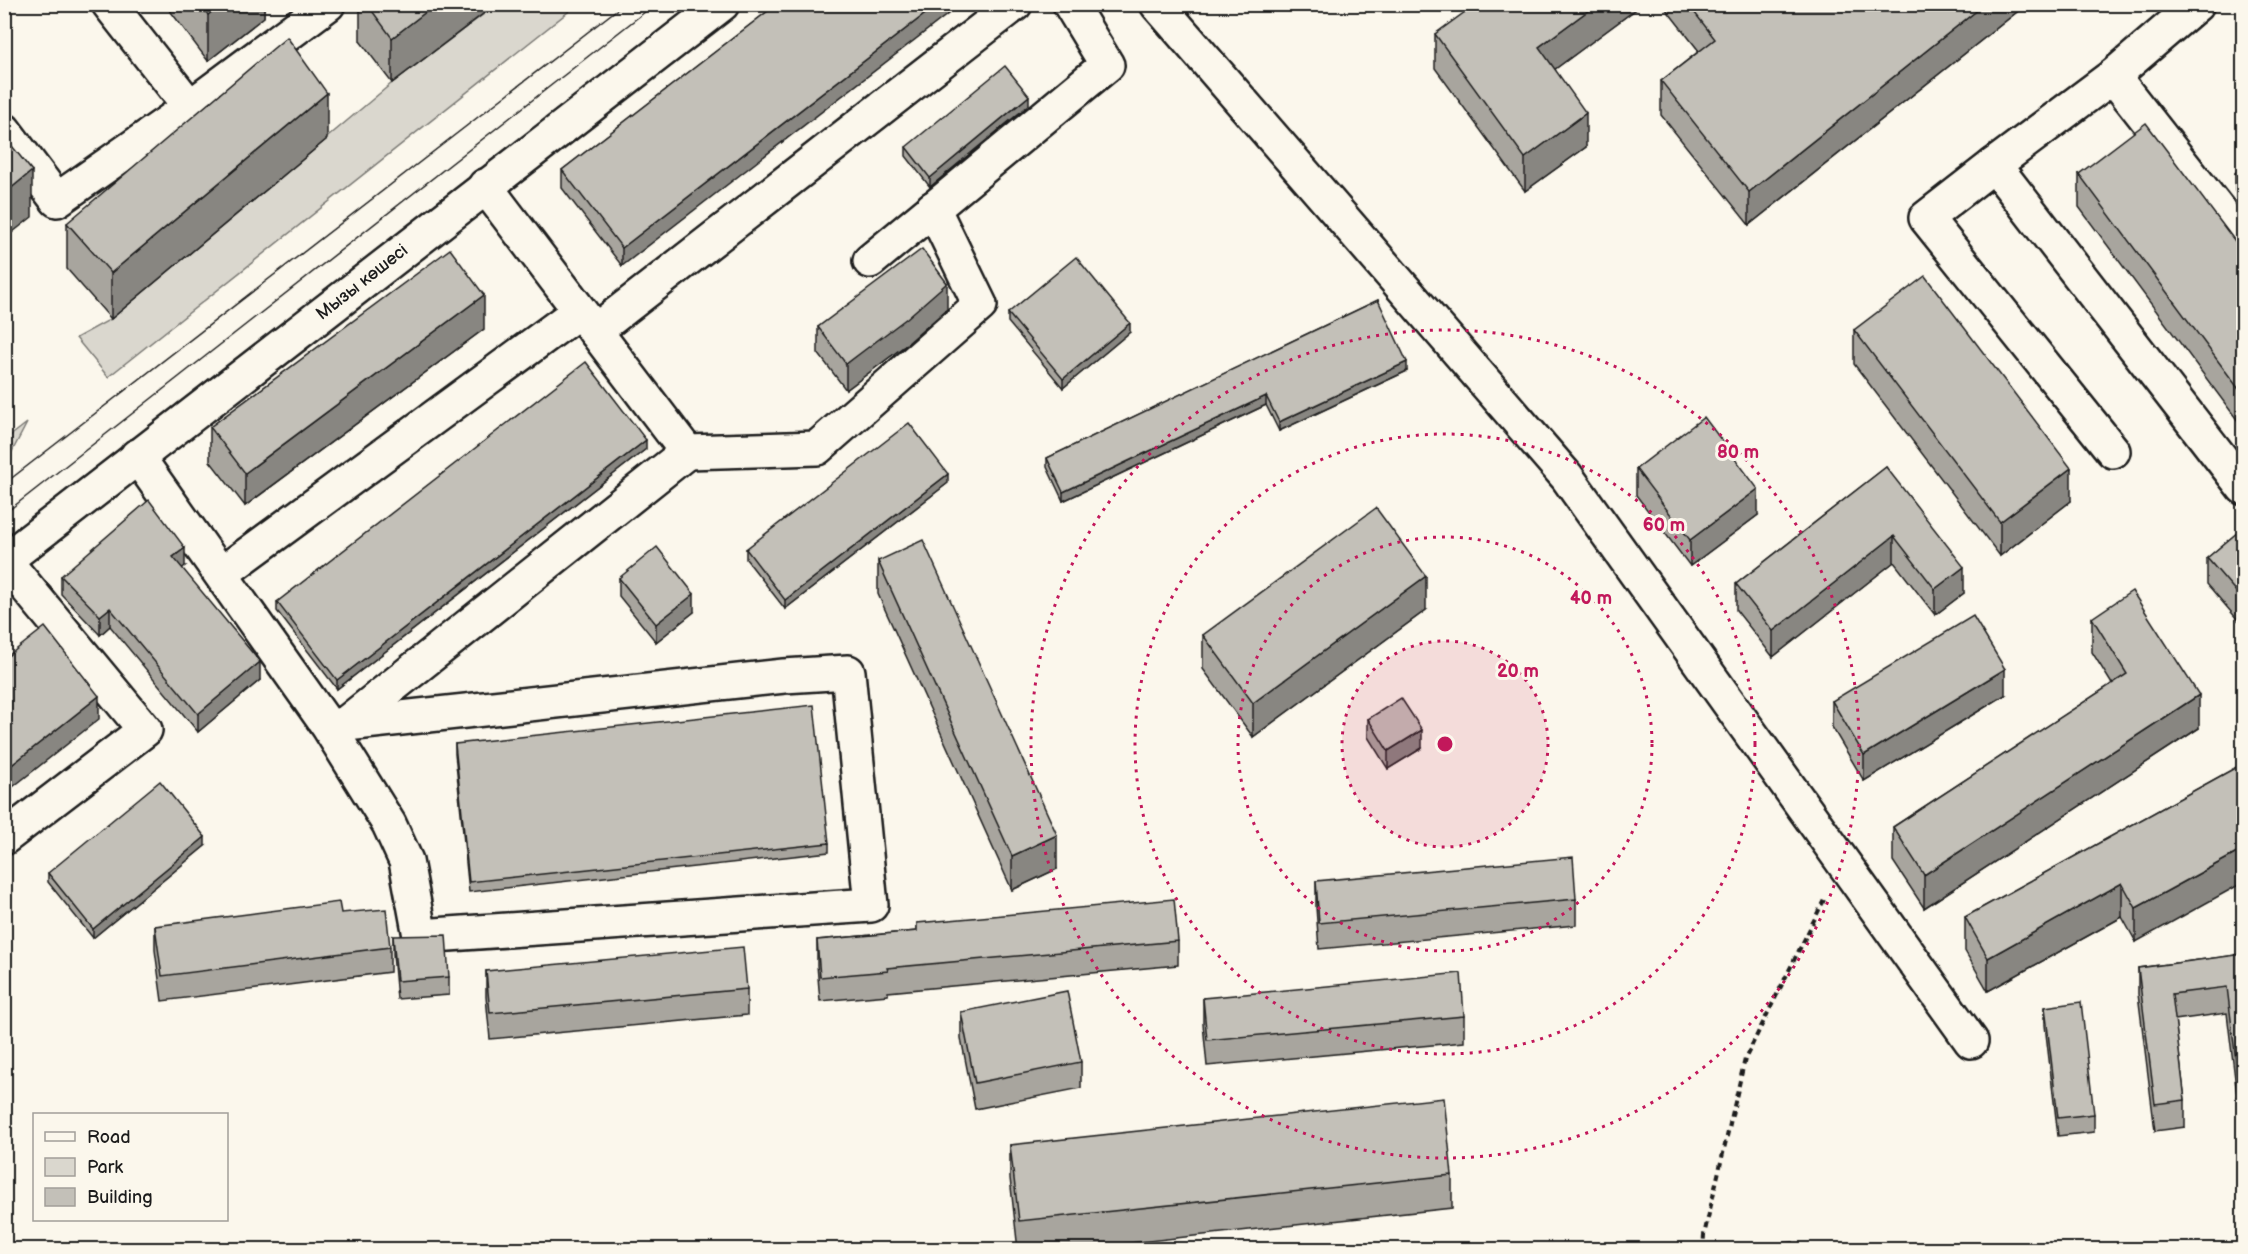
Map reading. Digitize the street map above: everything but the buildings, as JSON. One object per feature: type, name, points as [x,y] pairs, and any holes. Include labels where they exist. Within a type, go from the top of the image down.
[{"type":"street","points":[[109,4],[190,107]]},
{"type":"street","points":[[4,130],[57,200],[190,107],[328,4]]},
{"type":"street","name":"Мызы көшесі","points":[[5,561],[137,456],[722,4]]},
{"type":"street","points":[[221,574],[587,321],[1015,4]]},
{"type":"street","points":[[870,261],[1107,65],[1070,4]]},
{"type":"street","points":[[1157,4],[1567,477],[1971,1041]]},
{"type":"street","points":[[2113,451],[1926,218],[2113,76],[2197,4]]},
{"type":"street","points":[[2113,76],[2244,243]]},
{"type":"street","points":[[1994,165],[2244,488]]},
{"type":"street","points":[[485,186],[687,452]]},
{"type":"street","points":[[337,725],[687,452],[817,448],[981,305],[933,208]]},
{"type":"street","points":[[137,456],[221,574],[337,725],[406,861],[420,936],[871,905],[848,672],[784,676],[337,725]]},
{"type":"street","points":[[4,838],[146,730],[5,561]]},
{"type":"path","points":[[1703,1250],[1704,1235],[1745,1059],[1843,862]]},
{"type":"green space","points":[[496,5],[571,5],[573,8],[108,377],[76,338],[111,319],[392,83]]},
{"type":"green space","points":[[27,423],[5,465],[5,440]]},
{"type":"tram line","points":[[4,484],[624,4]]},
{"type":"tram line","points":[[4,514],[655,4]]}]
